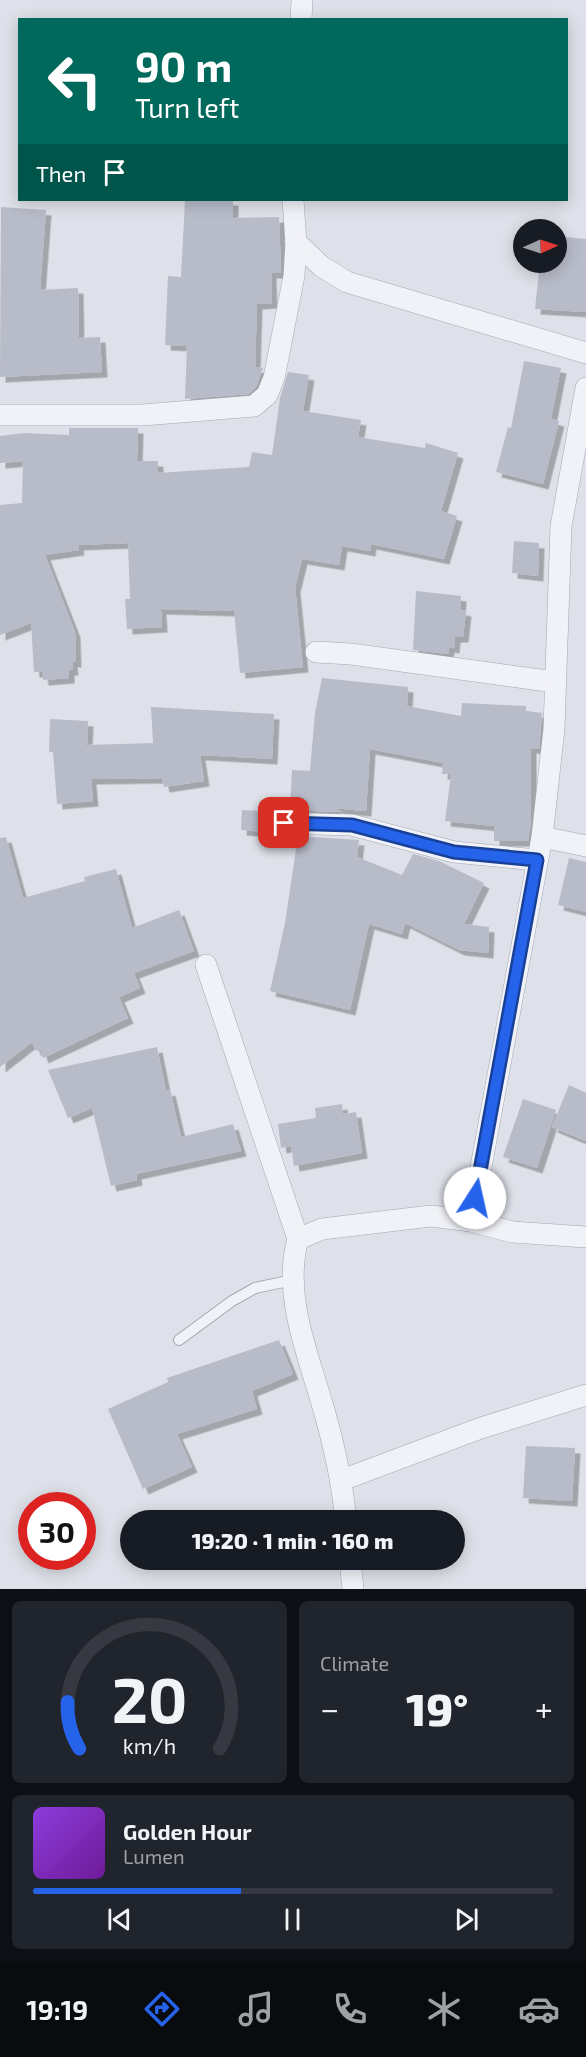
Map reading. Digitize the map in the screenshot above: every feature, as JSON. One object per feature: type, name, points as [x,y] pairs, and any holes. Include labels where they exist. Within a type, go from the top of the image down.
[{"type":"street","points":[[301,18],[302,0]]},
{"type":"street","points":[[0,415],[144,415],[254,406],[267,395],[274,378],[294,276],[296,242],[293,201]]},
{"type":"street","points":[[296,242],[321,266],[347,282],[586,353]]},
{"type":"street","points":[[471,1221],[542,837],[551,761],[561,526],[586,388]]},
{"type":"street","points":[[316,652],[351,654],[555,682]]},
{"type":"street","points":[[277,825],[284,823],[352,825],[454,852],[537,860]]},
{"type":"street","points":[[542,837],[586,846]]},
{"type":"street","points":[[206,965],[298,1239],[294,1256],[293,1280],[304,1349],[321,1400],[342,1479],[345,1510]]},
{"type":"street","points":[[298,1239],[322,1229],[430,1216],[471,1221],[512,1232],[586,1237]]},
{"type":"street","points":[[342,1479],[482,1428],[586,1395]]},
{"type":"street","points":[[351,1570],[353,1589]]},
{"type":"lane","points":[[179,1340],[231,1301],[255,1288],[293,1280]]},
{"type":"building","points":[[185,201],[233,201],[233,218],[279,217],[281,273],[271,273],[272,303],[257,304],[255,367],[263,368],[256,387],[249,394],[185,399],[187,346],[165,345],[168,276],[181,277]]},
{"type":"building","points":[[1,207],[46,210],[40,290],[78,288],[79,338],[100,337],[102,372],[0,377]]},
{"type":"building","points":[[567,237],[586,239],[586,312],[535,309],[539,273],[567,273]]},
{"type":"building","points":[[524,361],[561,368],[551,419],[559,421],[543,484],[496,472],[508,427],[511,428]]},
{"type":"building","points":[[288,372],[309,375],[303,411],[361,420],[358,437],[425,448],[426,443],[458,453],[441,511],[457,516],[444,559],[371,544],[370,551],[342,546],[339,565],[302,559],[295,587],[303,667],[240,673],[234,611],[161,609],[162,627],[127,629],[125,599],[130,599],[128,543],[78,545],[79,550],[45,555],[75,632],[76,662],[72,662],[73,670],[69,670],[69,678],[43,680],[42,672],[34,672],[31,623],[0,635],[0,505],[22,503],[23,461],[0,463],[0,436],[24,433],[69,435],[69,428],[138,428],[137,461],[158,461],[158,473],[249,467],[252,452],[272,455],[280,398]]},
{"type":"building","points":[[514,541],[539,543],[538,576],[512,573]]},
{"type":"building","points":[[416,591],[461,596],[460,610],[466,611],[463,637],[455,637],[454,648],[449,647],[448,654],[413,650]]},
{"type":"building","points":[[322,678],[408,687],[407,706],[461,716],[462,703],[526,706],[526,711],[542,713],[539,749],[531,748],[531,820],[528,841],[494,841],[494,826],[445,821],[451,774],[442,774],[443,763],[370,749],[366,811],[333,808],[342,812],[290,810],[292,770],[310,771],[315,713]]},
{"type":"building","points":[[151,707],[274,714],[272,759],[200,755],[204,781],[164,787],[162,778],[91,779],[93,801],[57,804],[53,752],[49,752],[50,719],[88,721],[87,745],[153,743]]},
{"type":"building","points":[[242,810],[277,812],[266,820],[266,832],[241,830]]},
{"type":"building","points":[[298,836],[359,840],[357,857],[402,875],[413,854],[439,861],[484,883],[464,924],[489,927],[488,953],[459,950],[405,923],[402,934],[369,924],[350,1010],[270,991],[285,923]]},
{"type":"building","points":[[6,837],[23,898],[85,881],[84,877],[116,869],[132,928],[179,910],[194,951],[134,973],[140,988],[119,997],[128,1018],[43,1058],[40,1049],[36,1051],[32,1042],[0,1067],[0,838]]},
{"type":"building","points":[[569,858],[586,862],[586,912],[558,905]]},
{"type":"building","points":[[157,1047],[166,1091],[170,1090],[181,1137],[233,1124],[241,1151],[136,1174],[137,1180],[111,1186],[92,1108],[68,1118],[48,1070]]},
{"type":"building","points":[[569,1085],[586,1093],[586,1141],[552,1127]]},
{"type":"building","points":[[523,1099],[556,1110],[537,1168],[503,1157]]},
{"type":"building","points":[[342,1104],[343,1114],[356,1112],[362,1153],[294,1166],[291,1146],[281,1148],[278,1124],[316,1118],[315,1108]]},
{"type":"building","points":[[279,1340],[293,1374],[252,1391],[257,1409],[177,1434],[192,1467],[143,1489],[108,1409],[168,1382],[167,1378]]},
{"type":"building","points":[[526,1446],[575,1448],[572,1501],[523,1498]]},
{"type":"route","points":[[284,823],[352,825],[454,852],[537,860],[475,1198]]}]
